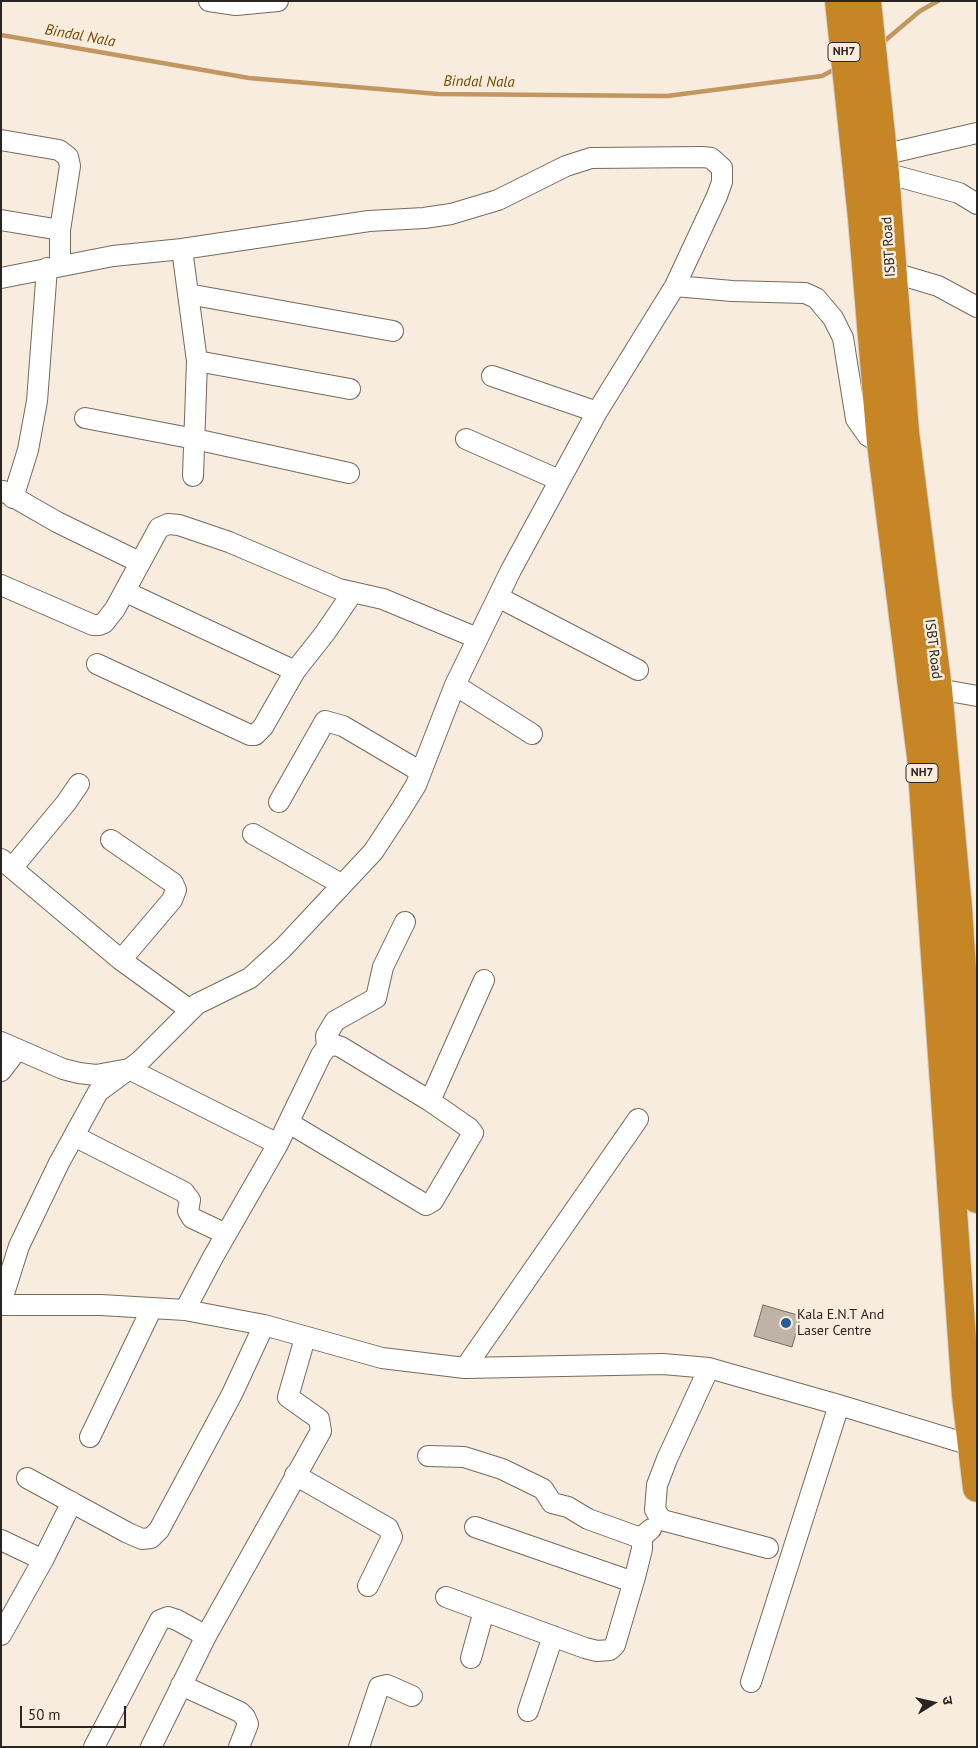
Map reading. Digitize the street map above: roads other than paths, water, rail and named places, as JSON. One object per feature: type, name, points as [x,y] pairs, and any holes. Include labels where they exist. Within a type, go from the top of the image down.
[{"type":"highway","name":"NH7","points":[[839,1],[893,441],[921,757],[966,1396],[974,1446],[977,1488]]},
{"type":"highway","name":"ISBT Road","points":[[867,1],[883,164],[891,272],[893,441],[938,689],[958,908],[977,1199]]},
{"type":"street","points":[[209,1],[236,5],[268,4],[278,1]]},
{"type":"street","points":[[883,164],[977,133]]},
{"type":"street","points":[[1,140],[58,150],[68,157],[70,166],[54,267],[37,402],[28,450],[7,494],[57,522],[139,562]]},
{"type":"street","points":[[1,278],[113,256],[182,249],[333,225],[451,214],[498,200],[566,166],[591,158],[689,156],[711,158],[722,168],[722,182],[675,286],[597,412],[559,480],[477,638],[455,685],[416,786],[377,846],[283,948],[250,978],[208,997],[190,1010],[149,1052],[98,1092],[74,1136],[20,1246],[1,1304],[186,1310],[264,1325],[304,1338],[382,1358],[465,1368],[663,1364],[709,1368],[974,1446]]},
{"type":"street","points":[[883,164],[959,193],[977,204]]},
{"type":"street","points":[[1,220],[60,230]]},
{"type":"street","points":[[182,249],[197,361],[192,476]]},
{"type":"street","points":[[891,272],[938,286],[977,307]]},
{"type":"street","points":[[675,286],[732,291],[805,293],[816,298],[834,318],[843,338],[856,419],[868,436],[893,441]]},
{"type":"street","points":[[188,294],[393,332]]},
{"type":"street","points":[[197,361],[350,389]]},
{"type":"street","points":[[492,376],[597,412]]},
{"type":"street","points":[[85,418],[195,438],[349,473]]},
{"type":"street","points":[[466,439],[559,480]]},
{"type":"street","points":[[1,585],[93,625],[104,623],[126,592],[139,562],[159,528],[168,524],[179,525],[229,542],[328,585],[392,602],[477,638]]},
{"type":"street","points":[[126,592],[295,671]]},
{"type":"street","points":[[97,664],[250,735],[259,732],[263,727],[295,671],[353,592]]},
{"type":"street","points":[[498,597],[638,670]]},
{"type":"street","points":[[455,685],[532,734]]},
{"type":"street","points":[[938,689],[977,696]]},
{"type":"street","points":[[279,802],[325,721],[343,726],[421,772]]},
{"type":"street","points":[[79,784],[66,803],[7,864],[121,960],[190,1010]]},
{"type":"street","points":[[253,834],[341,884]]},
{"type":"street","points":[[112,840],[172,882],[176,890],[172,900],[121,960]]},
{"type":"street","points":[[186,1310],[226,1234],[289,1123],[327,1047],[326,1036],[335,1020],[376,998],[383,967],[405,922]]},
{"type":"street","points":[[430,1101],[484,980]]},
{"type":"street","points":[[289,1123],[419,1203],[429,1205],[473,1133],[469,1128],[430,1101],[341,1047],[335,1045],[327,1047]]},
{"type":"street","points":[[1,1071],[9,1046],[63,1068],[86,1074],[96,1075],[129,1068],[278,1144]]},
{"type":"street","points":[[465,1368],[638,1119]]},
{"type":"street","points":[[74,1136],[184,1192],[190,1200],[189,1215],[226,1234]]},
{"type":"street","points":[[90,1437],[152,1308]]},
{"type":"street","points":[[27,1478],[142,1539],[156,1534],[232,1394],[264,1325]]},
{"type":"street","points":[[151,1747],[206,1636],[322,1428],[316,1416],[291,1401],[288,1397],[304,1338]]},
{"type":"street","points":[[658,1517],[655,1510],[657,1485],[709,1368]]},
{"type":"street","points":[[751,1682],[839,1405]]},
{"type":"street","points":[[428,1456],[464,1457],[502,1469],[543,1489],[552,1503],[568,1506],[588,1518],[635,1536],[642,1537],[647,1534],[658,1517]]},
{"type":"street","points":[[296,1475],[388,1528],[392,1537],[368,1586]]},
{"type":"street","points":[[1,1634],[43,1560],[72,1502]]},
{"type":"street","points":[[658,1517],[768,1548]]},
{"type":"street","points":[[475,1527],[633,1582]]},
{"type":"street","points":[[446,1597],[597,1651],[610,1650],[615,1645],[633,1582],[642,1549],[642,1537]]},
{"type":"street","points":[[1,1540],[43,1560]]},
{"type":"street","points":[[471,1658],[484,1611]]},
{"type":"street","points":[[94,1747],[160,1620],[168,1618],[177,1620],[206,1636]]},
{"type":"street","points":[[528,1711],[553,1636]]},
{"type":"street","points":[[181,1685],[240,1712],[245,1717],[248,1724],[239,1747]]},
{"type":"street","points":[[359,1747],[379,1687],[387,1685],[412,1696]]},
{"type":"waterway","name":"Bindal Nala","points":[[881,44],[920,11],[938,1]]},
{"type":"waterway","name":"Bindal Nala","points":[[1,35],[249,78],[438,94],[667,96],[822,76],[837,68]]},
{"type":"place","name":"Kala E.N.T And Laser Centre","points":[[786,1323]]}]
